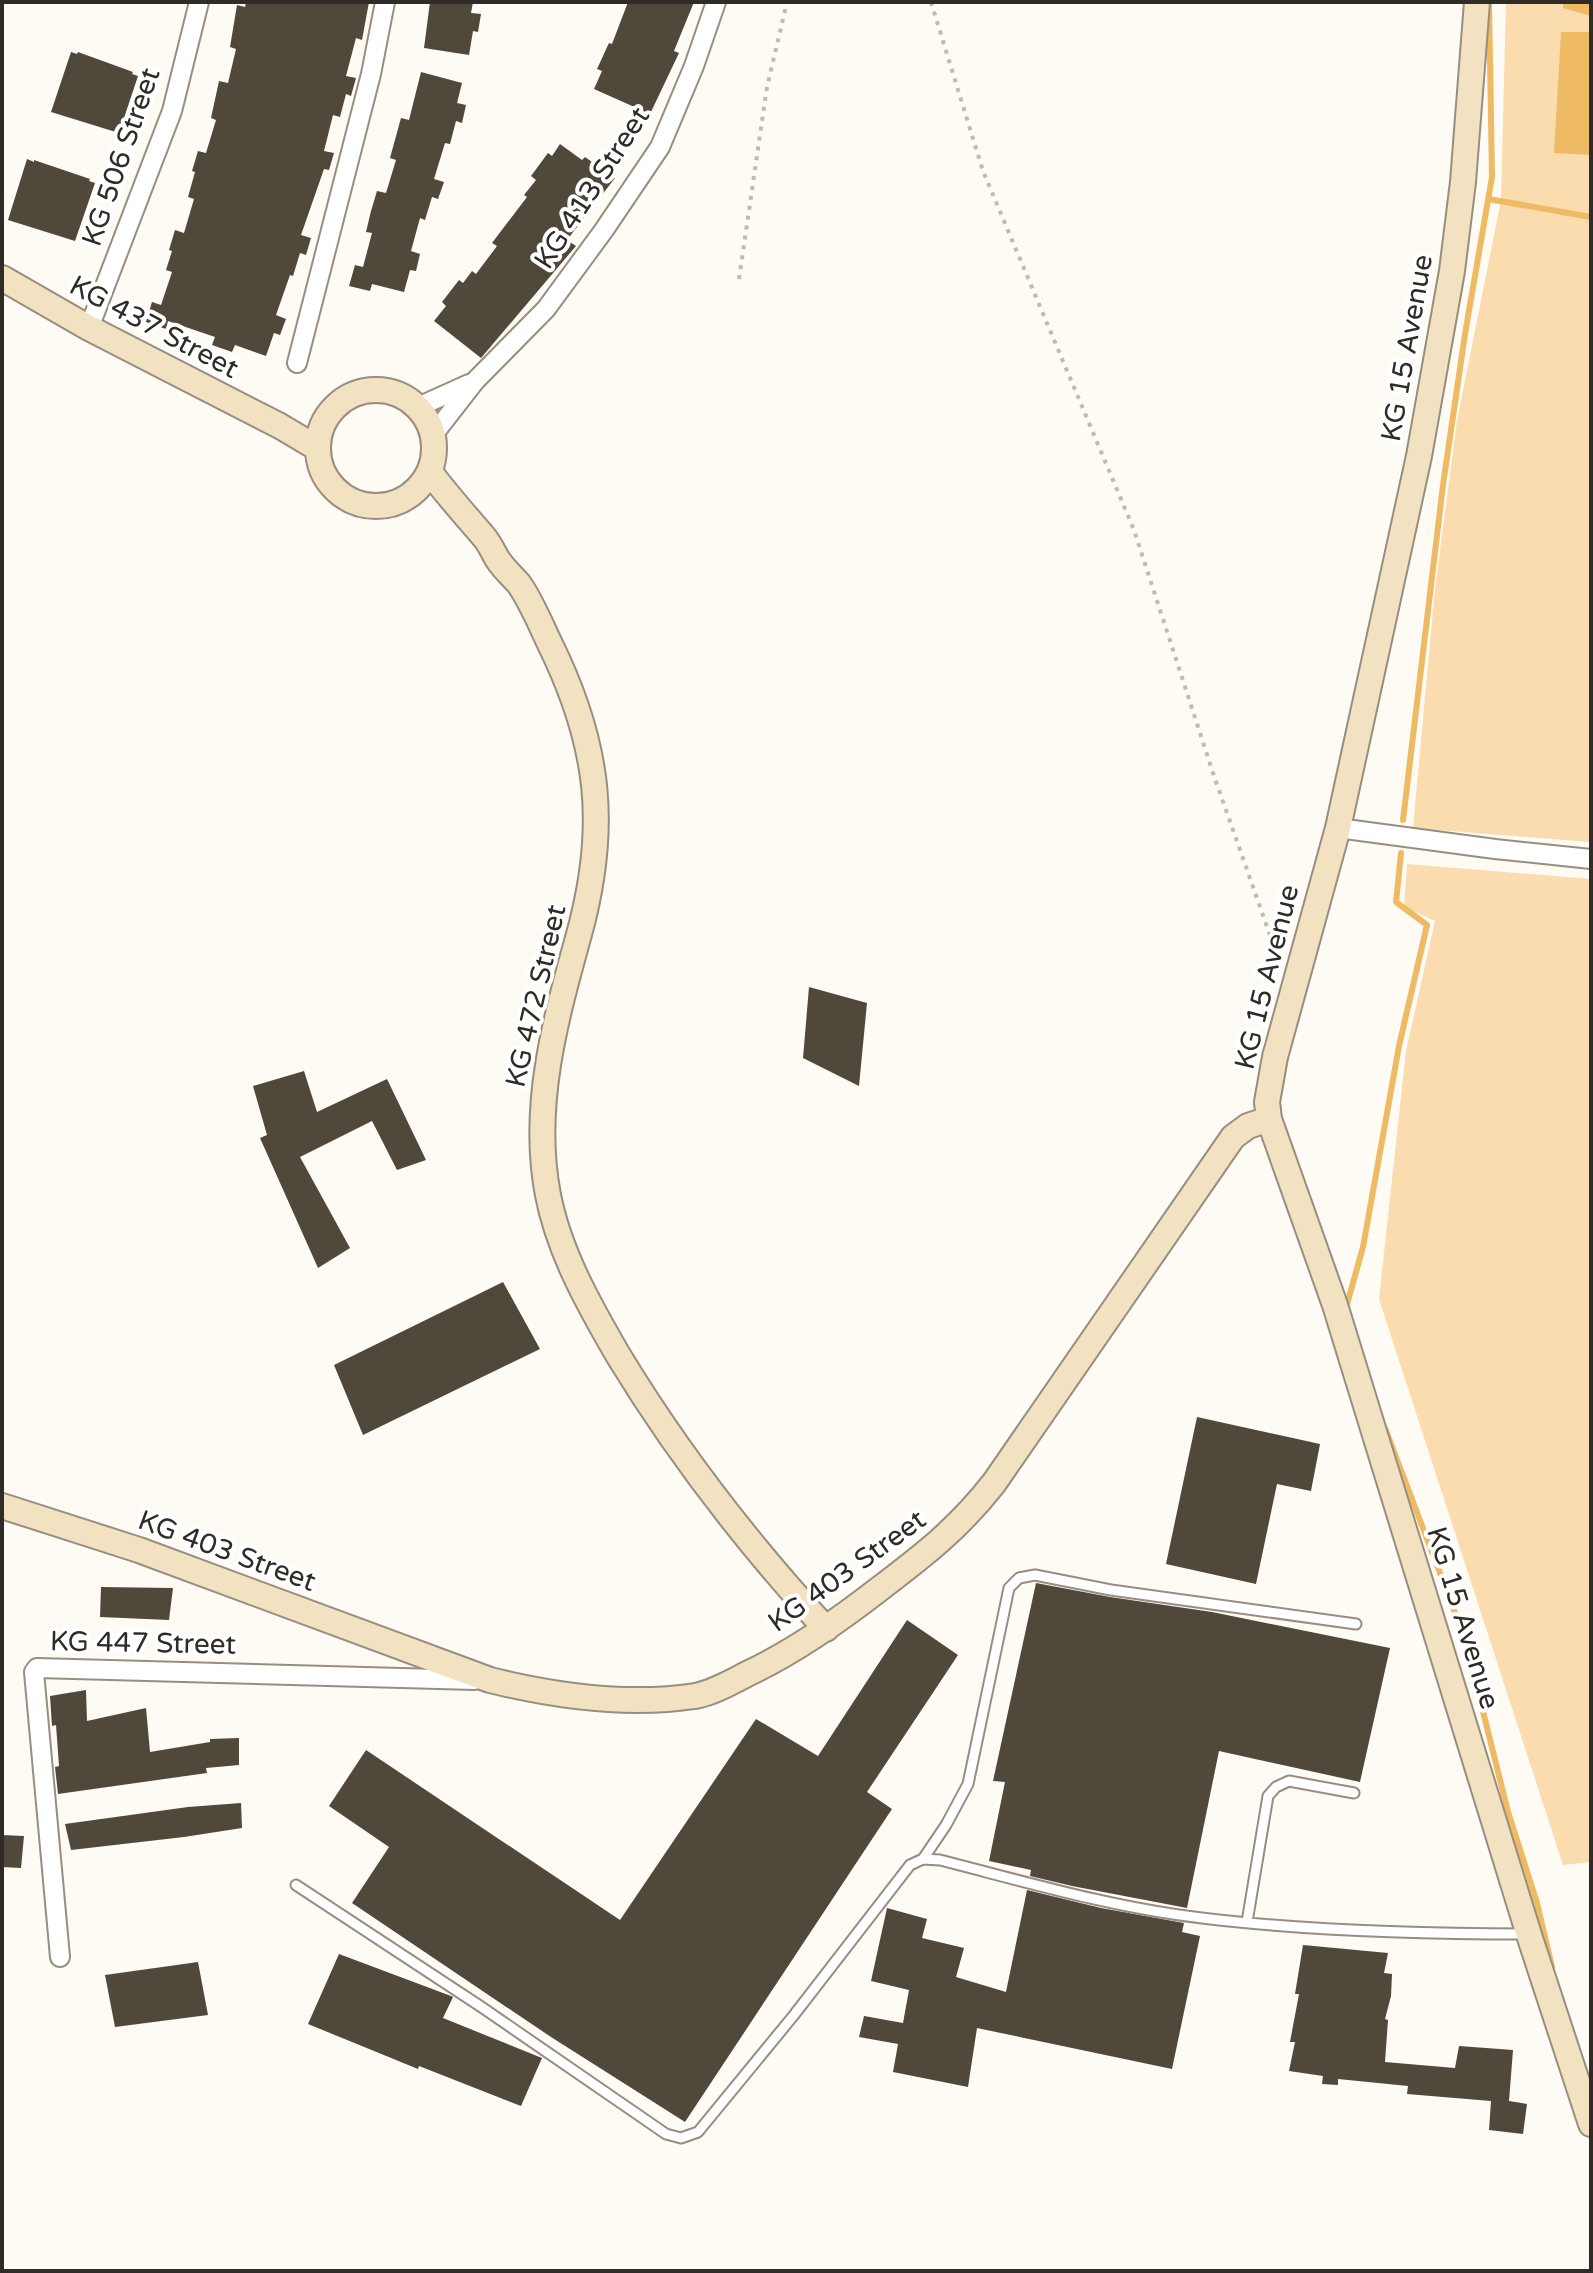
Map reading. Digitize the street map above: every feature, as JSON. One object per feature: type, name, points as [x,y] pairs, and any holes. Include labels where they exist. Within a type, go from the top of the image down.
[{"type":"main road","name":"KG 15 Avenue","points":[[1477,2],[1463,182],[1452,271],[1402,544],[1338,828],[1291,995],[1267,1102],[1269,1119],[1335,1305],[1529,1935],[1591,2124]]},
{"type":"main road","name":"KG 437 Street","points":[[2,278],[89,328],[317,448]]},
{"type":"main road","points":[[363,390],[394,392],[418,407],[428,421],[434,451],[430,472],[409,497],[373,507],[344,497],[333,487],[324,474],[317,448],[320,430],[336,404],[363,390]]},
{"type":"main road","points":[[280,426],[327,416]]},
{"type":"main road","name":"KG 472 Street","points":[[430,472],[520,586],[554,651],[582,724],[597,804],[597,837],[589,901],[562,991],[543,1093],[542,1146],[548,1195],[558,1234],[603,1329],[640,1390],[709,1490],[826,1629]]},
{"type":"main road","points":[[409,497],[465,516]]},
{"type":"main road","name":"KG 403 Street","points":[[2,1506],[139,1550],[490,1680],[523,1688],[587,1696],[633,1699],[698,1695],[764,1666],[826,1629],[943,1541],[969,1515],[1233,1137],[1248,1126],[1269,1119]]},
{"type":"street","name":"KG 506 Street","points":[[89,328],[172,111],[199,2]]},
{"type":"street","points":[[297,363],[371,74],[385,2]]},
{"type":"street","name":"KG 413 Street","points":[[433,435],[475,381],[546,309],[660,147],[694,66],[716,2]]},
{"type":"street","name":"KG 413 Street","points":[[418,407],[475,381]]},
{"type":"street","points":[[1338,828],[1591,859]]},
{"type":"street","name":"KG 447 Street","points":[[60,1957],[34,1672],[37,1668],[490,1680]]},
{"type":"lane","points":[[923,1859],[968,1784],[1009,1588],[1019,1578],[1035,1575],[1051,1577],[1111,1590],[1356,1624]]},
{"type":"lane","points":[[1247,1922],[1268,1796],[1276,1787],[1289,1781],[1354,1793]]},
{"type":"lane","points":[[296,1885],[666,2134],[681,2138],[698,2132],[794,2015],[910,1865],[923,1859],[940,1860],[1106,1901],[1201,1918],[1422,1934],[1529,1935]]},
{"type":"path","points":[[739,279],[767,87],[787,2]]},
{"type":"path","points":[[931,2],[983,171],[1134,530],[1214,776],[1291,995]]},
{"type":"shaded area","points":[[1506,2],[1591,2],[1591,842],[1413,828],[1435,589],[1457,421],[1501,200]]},
{"type":"shaded area","points":[[1563,2],[1591,2],[1591,16],[1563,8]]},
{"type":"shaded area","points":[[1561,32],[1591,32],[1591,155],[1554,153]]},
{"type":"shaded area","points":[[1407,864],[1591,879],[1591,1862],[1563,1865],[1379,1299],[1406,1051],[1435,921],[1404,907]]},
{"type":"building","points":[[246,2],[369,2],[362,40],[356,38],[346,76],[356,78],[351,96],[346,94],[340,117],[333,115],[324,151],[334,153],[329,170],[324,169],[301,235],[311,238],[306,255],[300,253],[293,276],[290,275],[276,315],[286,319],[280,335],[274,333],[266,356],[235,345],[232,352],[212,345],[215,337],[168,321],[166,329],[146,322],[152,302],[161,305],[172,272],[166,270],[172,251],[169,250],[175,230],[184,233],[194,199],[188,197],[195,172],[192,171],[198,151],[206,153],[216,120],[211,118],[219,81],[228,83],[236,49],[230,47],[237,5],[245,7]]},
{"type":"building","points":[[430,2],[473,2],[471,13],[481,14],[478,32],[473,31],[469,55],[424,48]]},
{"type":"building","points":[[628,2],[694,2],[674,51],[679,53],[650,114],[594,89],[602,71],[597,69],[609,43],[612,44]]},
{"type":"building","points":[[71,52],[138,76],[119,133],[51,112]]},
{"type":"building","points":[[421,72],[462,83],[457,103],[466,105],[462,123],[456,121],[450,144],[445,143],[434,179],[444,182],[438,199],[432,197],[425,220],[420,218],[411,251],[420,254],[416,271],[410,270],[404,292],[372,284],[370,291],[349,286],[355,265],[363,267],[372,233],[366,232],[371,211],[377,191],[386,193],[396,160],[390,158],[401,118],[409,120]]},
{"type":"building","points":[[560,144],[615,178],[567,240],[576,246],[481,358],[434,321],[446,306],[442,302],[459,280],[463,283],[472,271],[476,274],[497,246],[492,243],[536,180],[531,176],[548,153],[552,156]]},
{"type":"building","points":[[27,159],[95,183],[75,241],[8,220]]},
{"type":"building","points":[[809,987],[867,1003],[859,1086],[803,1058]]},
{"type":"building","points":[[304,1071],[317,1112],[387,1079],[426,1160],[397,1170],[372,1121],[300,1157],[350,1248],[318,1268],[260,1138],[267,1135],[253,1086]]},
{"type":"building","points":[[503,1282],[540,1349],[363,1435],[334,1365]]},
{"type":"building","points":[[1197,1417],[1320,1444],[1311,1491],[1277,1484],[1256,1584],[1166,1564]]},
{"type":"building","points":[[1036,1583],[1212,1612],[1390,1648],[1360,1782],[1219,1751],[1187,1908],[1072,1886],[1030,1876],[1031,1870],[989,1861],[1005,1782],[993,1781]]},
{"type":"building","points":[[101,1587],[173,1588],[169,1620],[100,1617]]},
{"type":"building","points":[[907,1620],[958,1655],[867,1792],[892,1809],[685,2122],[551,2037],[352,1903],[389,1847],[329,1806],[366,1750],[620,1920],[756,1719],[818,1756]]},
{"type":"building","points":[[86,1690],[87,1721],[146,1708],[150,1752],[210,1742],[210,1739],[239,1738],[239,1765],[206,1768],[207,1773],[58,1794],[56,1725],[52,1726],[50,1696]]},
{"type":"building","points":[[241,1803],[242,1828],[184,1837],[71,1850],[65,1824],[188,1807]]},
{"type":"building","points":[[2,1835],[24,1836],[21,1868],[2,1867]]},
{"type":"building","points":[[1027,1890],[1184,1923],[1182,1932],[1200,1936],[1172,2069],[977,2028],[968,2087],[893,2072],[898,2044],[859,2037],[864,2016],[903,2023],[909,1990],[871,1981],[887,1908],[927,1919],[922,1938],[964,1948],[956,1977],[1006,1992]]},
{"type":"building","points":[[1303,1945],[1388,1953],[1384,1973],[1392,1974],[1385,2019],[1388,2020],[1385,2062],[1455,2068],[1459,2046],[1513,2050],[1509,2101],[1527,2104],[1523,2134],[1489,2130],[1491,2101],[1407,2094],[1408,2086],[1338,2079],[1338,2085],[1322,2084],[1323,2076],[1289,2071],[1295,2042],[1290,2042],[1299,1994],[1295,1994]]},
{"type":"building","points":[[339,1954],[453,1997],[443,2018],[542,2058],[521,2106],[419,2066],[418,2069],[308,2024]]},
{"type":"building","points":[[198,1962],[208,2015],[115,2027],[105,1975]]},
{"type":"waterway","points":[[1403,820],[1443,485],[1492,177],[1489,2]]},
{"type":"waterway","points":[[1488,199],[1591,217]]},
{"type":"waterway","points":[[1346,1308],[1363,1247],[1399,1046],[1427,925],[1396,902],[1401,853]]},
{"type":"waterway","points":[[1385,1428],[1465,1639],[1508,1812],[1537,1903],[1552,1967]]}]
